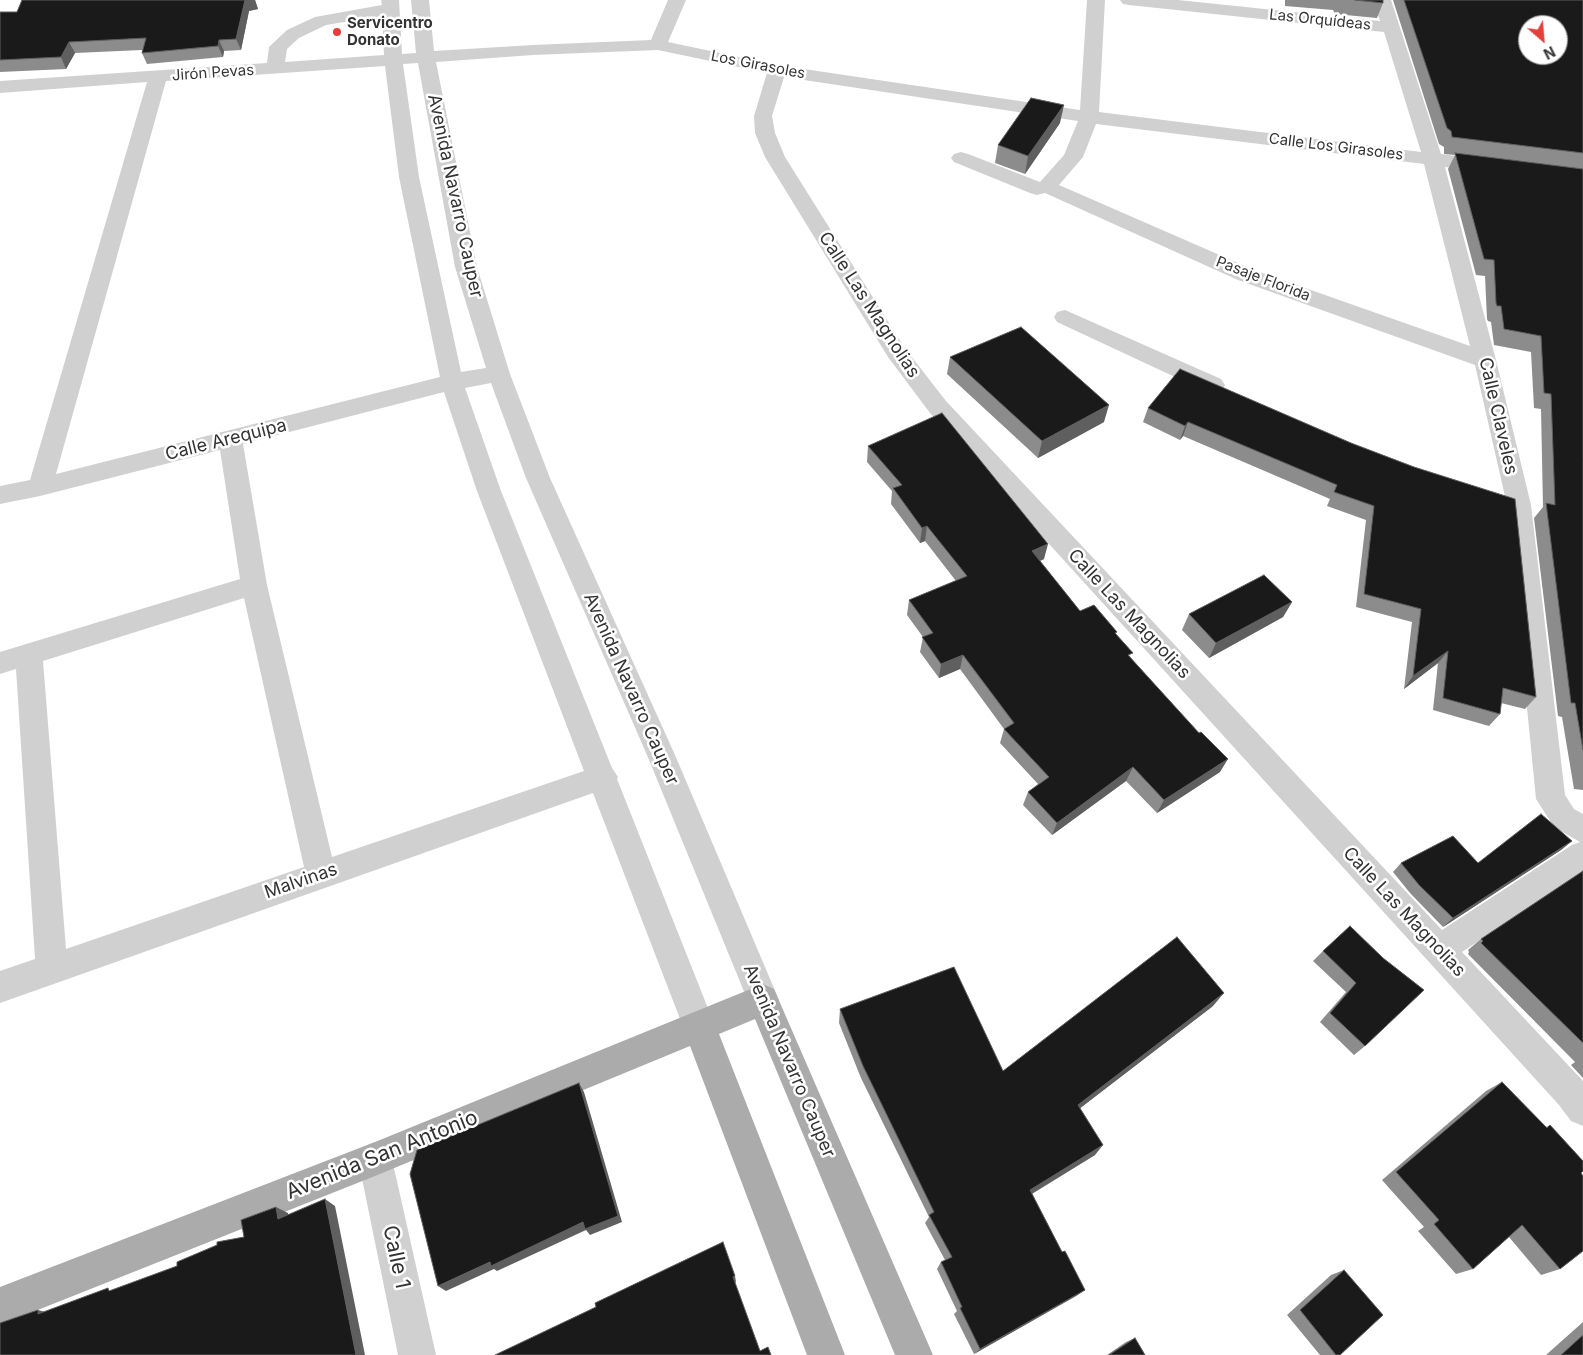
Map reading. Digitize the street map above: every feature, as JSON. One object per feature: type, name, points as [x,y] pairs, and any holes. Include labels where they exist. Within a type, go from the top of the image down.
[{"type":"main road","name":"Avenida San Antonio","points":[[0,1306],[375,1159],[763,1000]]},
{"type":"main road","name":"Avenida Navarro Cauper","points":[[763,1000],[914,1355]]},
{"type":"main road","points":[[699,1026],[826,1355]]},
{"type":"street","name":"Avenida Navarro Cauper","points":[[420,0],[426,58],[466,267],[499,374],[538,478],[661,755],[763,1000]]},
{"type":"street","points":[[658,45],[677,0]]},
{"type":"street","points":[[1047,187],[1072,157],[1088,116],[1096,0]]},
{"type":"street","name":"Las Orquídeas","points":[[1128,0],[1392,28]]},
{"type":"street","name":"Calle Claveles","points":[[1382,0],[1433,159],[1519,505],[1551,799],[1564,818],[1583,830]]},
{"type":"street","points":[[275,68],[278,47],[293,34],[321,21],[390,4],[393,60],[409,177],[452,382],[489,491],[603,777],[699,1026]]},
{"type":"street","name":"Los Girasoles","points":[[426,58],[533,50],[658,45],[777,70],[1088,116]]},
{"type":"street","name":"Jirón Pevas","points":[[0,87],[426,58]]},
{"type":"street","name":"Calle Las Magnolias","points":[[777,70],[763,116],[765,133],[775,157],[896,352],[920,383],[952,422],[1571,1093],[1583,1110]]},
{"type":"street","points":[[40,487],[158,77]]},
{"type":"street","name":"Calle Los Girasoles","points":[[1088,116],[1508,169]]},
{"type":"street","name":"Pasaje Florida","points":[[961,158],[1037,189],[1047,187],[1246,275],[1484,360]]},
{"type":"street","points":[[1065,317],[1235,395]]},
{"type":"street","name":"Calle Arequipa","points":[[0,495],[40,487],[230,440],[452,382],[499,374]]},
{"type":"street","points":[[230,440],[254,584],[321,874]]},
{"type":"street","points":[[1491,496],[1519,505]]},
{"type":"street","points":[[0,663],[254,584]]},
{"type":"street","points":[[29,655],[52,968]]},
{"type":"street","name":"Malvinas","points":[[0,987],[603,777]]},
{"type":"street","points":[[1439,950],[1583,855]]},
{"type":"street","name":"Calle 1","points":[[375,1159],[417,1355]]},
{"type":"building","points":[[22,0],[245,0],[236,39],[219,40],[218,46],[142,53],[146,38],[69,42],[61,57],[0,60],[0,12],[17,12]]},
{"type":"building","points":[[1355,0],[1383,0],[1383,3]]},
{"type":"building","points":[[1404,0],[1583,0],[1583,153],[1452,137],[1451,131],[1447,128]]},
{"type":"building","points":[[1031,98],[1064,105],[1028,156],[998,145]]},
{"type":"building","points":[[1455,153],[1583,169],[1583,750],[1575,703],[1571,703],[1546,503],[1555,505],[1551,394],[1544,393],[1541,336],[1504,329],[1501,306],[1497,306],[1496,303],[1494,260],[1484,259]]},
{"type":"building","points":[[1021,327],[1109,405],[1042,441],[950,357]]},
{"type":"building","points":[[1180,369],[1351,443],[1414,467],[1515,499],[1536,697],[1503,688],[1500,714],[1443,698],[1448,651],[1413,676],[1421,609],[1364,594],[1374,506],[1334,492],[1337,485],[1188,422],[1185,426],[1148,408]]},
{"type":"building","points":[[942,413],[1048,544],[1032,551],[1080,611],[1094,605],[1133,653],[1128,655],[1199,733],[1201,732],[1228,759],[1164,800],[1133,767],[1057,823],[1028,792],[1049,777],[1004,729],[1014,723],[963,655],[941,664],[922,637],[933,633],[909,600],[967,576],[927,526],[922,528],[893,488],[902,485],[868,446]]},
{"type":"building","points":[[1264,575],[1292,602],[1216,643],[1189,614]]},
{"type":"building","points":[[1541,814],[1572,841],[1453,918],[1419,885],[1401,863],[1453,836],[1478,863]]},
{"type":"building","points":[[1583,871],[1583,1043],[1481,943],[1483,941],[1481,939]]},
{"type":"building","points":[[1350,926],[1383,958],[1424,990],[1365,1046],[1330,1013],[1356,983],[1323,951]]},
{"type":"building","points":[[1177,937],[1224,993],[1078,1105],[1103,1145],[1030,1190],[1062,1252],[1065,1251],[1085,1290],[980,1349],[941,1262],[952,1257],[929,1215],[934,1212],[863,1066],[840,1009],[954,967],[1003,1071]]},
{"type":"building","points":[[1502,1082],[1547,1128],[1550,1125],[1583,1161],[1583,1171],[1581,1173],[1583,1176],[1583,1251],[1560,1269],[1522,1225],[1473,1269],[1434,1224],[1439,1220],[1396,1172]]},
{"type":"building","points":[[579,1083],[618,1216],[585,1229],[583,1222],[491,1266],[490,1262],[438,1286],[410,1174],[417,1150]]},
{"type":"building","points":[[325,1199],[356,1355],[0,1355],[0,1323],[38,1310],[38,1314],[108,1288],[109,1291],[177,1266],[177,1262],[217,1245],[217,1242],[244,1237],[241,1220],[276,1207],[278,1219]]},
{"type":"building","points":[[723,1242],[735,1276],[733,1277],[760,1351],[768,1347],[771,1355],[495,1355],[596,1307],[595,1303]]},
{"type":"building","points":[[1344,1270],[1383,1315],[1340,1355],[1336,1355],[1300,1310]]},
{"type":"building","points":[[1583,1335],[1583,1355],[1561,1355]]},
{"type":"building","points":[[1135,1338],[1145,1355],[1109,1355]]},
{"type":"place","name":"Servicentro Donato","points":[[337,32]]}]
